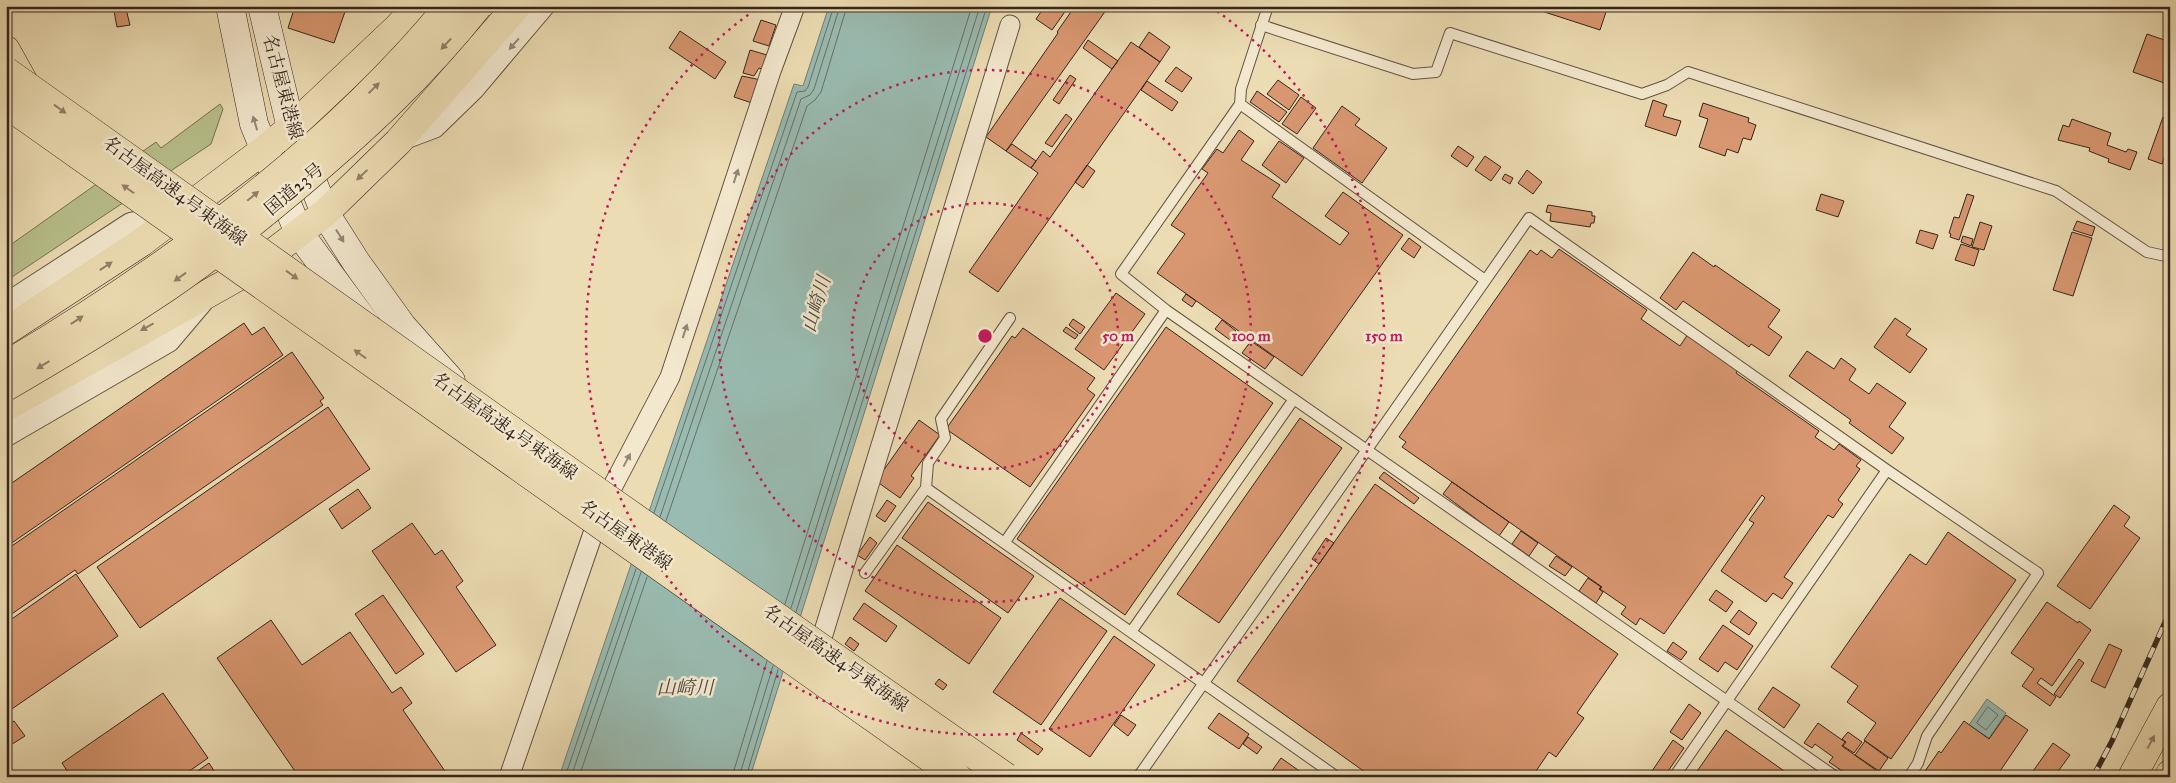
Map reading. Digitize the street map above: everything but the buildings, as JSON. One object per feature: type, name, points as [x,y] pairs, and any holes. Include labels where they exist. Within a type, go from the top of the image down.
[{"type":"main road","name":"名古屋東港線","points":[[230,6],[254,124],[299,233],[387,351],[416,378],[477,428],[607,513],[990,777]]},
{"type":"main road","name":"名古屋東港線","points":[[262,6],[291,128],[325,213],[356,262],[402,326],[480,413],[607,513]]},
{"type":"main road","points":[[6,331],[142,242],[265,149],[291,128],[418,6]]},
{"type":"main road","name":"国道23号","points":[[6,365],[132,284],[235,212],[326,134],[390,73],[449,6]]},
{"type":"main road","name":"国道23号","points":[[6,387],[149,300],[248,228],[348,144],[415,77],[478,6]]},
{"type":"main road","points":[[6,407],[250,270],[325,213],[398,142],[517,6]]},
{"type":"main road","points":[[6,50],[16,77]]},
{"type":"main road","name":"名古屋高速4号東海線","points":[[16,77],[604,496],[1006,777]]},
{"type":"main road","name":"名古屋高速4号東海線","points":[[6,104],[957,777]]},
{"type":"main road","name":"名古屋東港線","points":[[808,653],[966,777]]},
{"type":"main road","points":[[2132,777],[2170,707]]},
{"type":"street","points":[[357,65],[387,20],[399,6]]},
{"type":"street","points":[[398,142],[435,128],[474,90],[545,6]]},
{"type":"street","points":[[509,777],[607,513],[670,377],[771,71],[795,6]]},
{"type":"street","points":[[808,653],[1010,25]]},
{"type":"street","points":[[6,306],[131,225],[179,214]]},
{"type":"street","points":[[6,434],[168,340],[205,295]]},
{"type":"lane","points":[[1268,6],[1241,89],[1240,104],[1121,274],[1166,310],[1836,777]]},
{"type":"lane","points":[[1261,25],[1413,74],[1436,72],[1450,33],[1642,94],[1667,85],[1688,72],[2056,191],[2147,252],[2170,257]]},
{"type":"lane","points":[[1240,104],[1485,280]]},
{"type":"lane","points":[[1138,777],[1529,218],[1887,470],[2038,573],[1927,736],[1918,763],[1909,777]]},
{"type":"lane","points":[[1005,542],[1166,310]]},
{"type":"lane","points":[[865,573],[926,488],[928,463],[945,438],[941,419],[1010,318]]},
{"type":"lane","points":[[1131,632],[1294,399]]},
{"type":"lane","points":[[1674,777],[1887,470]]},
{"type":"lane","points":[[926,488],[1337,777]]},
{"type":"green space","points":[[220,104],[223,109],[211,144],[6,281],[6,248],[156,142],[161,148]]},
{"type":"water","name":"山崎川","points":[[829,6],[992,6],[750,777],[559,777],[794,84],[803,86]]},
{"type":"water","points":[[1987,699],[2006,713],[1989,738],[1969,725]]},
{"type":"railway","points":[[2093,777],[2112,741],[2170,611]]}]
